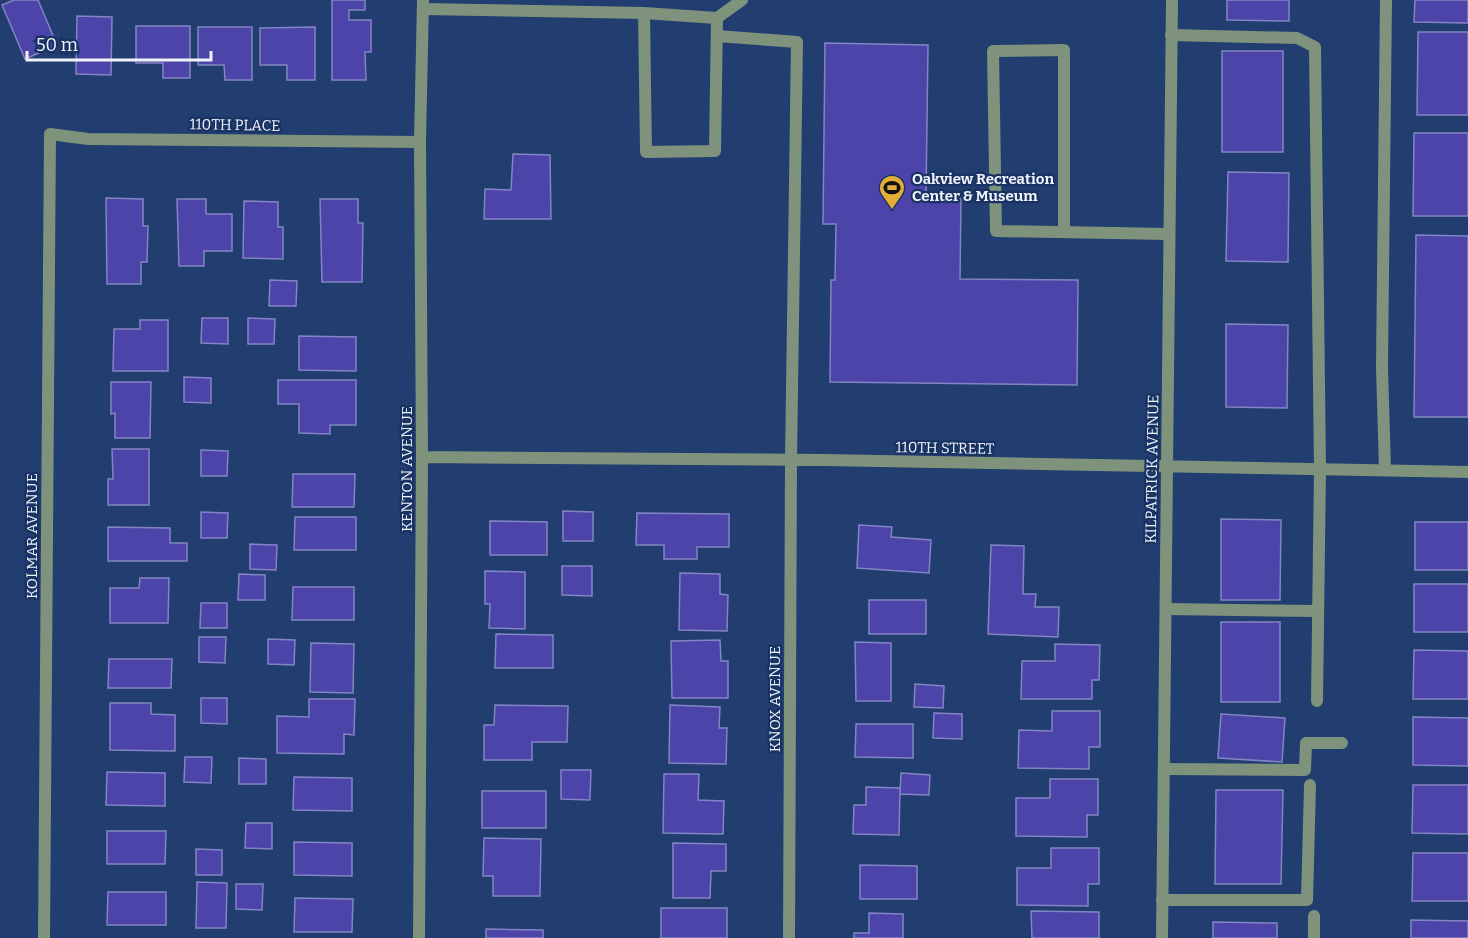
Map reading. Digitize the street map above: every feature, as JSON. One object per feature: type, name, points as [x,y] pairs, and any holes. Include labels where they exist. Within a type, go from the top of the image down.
[{"type":"street","points":[[423,4],[717,18],[742,0]]},
{"type":"street","name":"KILPATRICK AVENUE","points":[[1162,938],[1172,0]]},
{"type":"street","points":[[1385,470],[1382,366],[1386,0]]},
{"type":"street","name":"KENTON AVENUE","points":[[419,938],[422,457],[420,142],[423,4]]},
{"type":"street","points":[[644,13],[646,152],[715,151],[717,18]]},
{"type":"street","points":[[1172,35],[1297,38],[1316,47],[1320,469],[1317,701]]},
{"type":"street","name":"KNOX AVENUE","points":[[717,36],[797,42],[791,460],[789,938]]},
{"type":"street","points":[[1064,231],[1064,50],[993,51],[996,231],[1170,234]]},
{"type":"street","name":"110TH PLACE","points":[[50,134],[88,138],[420,142]]},
{"type":"street","name":"KOLMAR AVENUE","points":[[44,938],[50,134]]},
{"type":"street","name":"110TH STREET","points":[[422,457],[791,460],[1468,472]]},
{"type":"street","points":[[1166,609],[1317,611]]},
{"type":"street","points":[[1164,769],[1305,770],[1306,743],[1342,743]]},
{"type":"street","points":[[1162,900],[1307,900],[1310,785]]},
{"type":"street","points":[[1314,916],[1314,938]]},
{"type":"building","points":[[14,0],[38,0],[57,45],[25,59],[2,5]]},
{"type":"building","points":[[332,0],[365,0],[365,10],[349,10],[349,20],[371,20],[371,52],[365,52],[366,80],[332,80]]},
{"type":"building","points":[[1227,0],[1289,0],[1289,21],[1227,20]]},
{"type":"building","points":[[1415,0],[1468,0],[1468,23],[1414,22]]},
{"type":"building","points":[[77,16],[112,17],[111,75],[76,74]]},
{"type":"building","points":[[136,26],[190,26],[190,78],[163,78],[163,63],[136,63]]},
{"type":"building","points":[[198,27],[252,27],[252,80],[225,80],[224,65],[198,65]]},
{"type":"building","points":[[315,27],[315,80],[287,80],[287,65],[260,65],[260,28]]},
{"type":"building","points":[[1418,32],[1468,32],[1468,115],[1417,115]]},
{"type":"building","name":"Oakview Recreation Center & Museum","points":[[825,43],[928,45],[926,198],[961,198],[960,279],[1078,280],[1077,385],[830,382],[831,280],[835,280],[836,224],[823,224]]},
{"type":"building","points":[[1222,51],[1283,51],[1283,152],[1222,152]]},
{"type":"building","points":[[1414,133],[1468,133],[1468,216],[1413,216]]},
{"type":"building","points":[[513,154],[550,155],[551,219],[484,219],[485,189],[511,190]]},
{"type":"building","points":[[1228,172],[1289,173],[1288,262],[1226,261]]},
{"type":"building","points":[[106,198],[143,199],[143,226],[148,226],[147,262],[141,262],[141,284],[107,284]]},
{"type":"building","points":[[177,199],[206,199],[206,214],[232,214],[232,251],[204,251],[204,266],[179,266]]},
{"type":"building","points":[[320,199],[358,199],[358,223],[363,223],[362,282],[322,282]]},
{"type":"building","points":[[244,201],[278,202],[278,227],[283,227],[283,259],[243,258]]},
{"type":"building","points":[[1416,235],[1468,236],[1468,417],[1414,417]]},
{"type":"building","points":[[270,280],[297,281],[296,306],[269,306]]},
{"type":"building","points":[[202,318],[228,318],[228,344],[201,343]]},
{"type":"building","points":[[248,318],[275,319],[274,344],[248,344]]},
{"type":"building","points":[[140,320],[168,320],[168,371],[113,371],[114,329],[140,329]]},
{"type":"building","points":[[1226,324],[1288,325],[1287,408],[1226,407]]},
{"type":"building","points":[[299,336],[356,337],[356,371],[299,370]]},
{"type":"building","points":[[184,377],[211,378],[211,403],[184,402]]},
{"type":"building","points":[[278,380],[356,380],[356,425],[330,425],[330,434],[299,433],[299,404],[278,404]]},
{"type":"building","points":[[111,382],[151,382],[150,438],[115,438],[115,413],[111,414]]},
{"type":"building","points":[[112,449],[149,449],[149,505],[108,505],[108,479],[113,479]]},
{"type":"building","points":[[201,450],[228,451],[227,476],[201,476]]},
{"type":"building","points":[[293,474],[355,474],[354,507],[292,507]]},
{"type":"building","points":[[563,511],[593,512],[593,541],[563,541]]},
{"type":"building","points":[[201,512],[228,513],[227,538],[201,538]]},
{"type":"building","points":[[637,513],[729,514],[729,547],[697,547],[697,559],[664,559],[664,545],[636,545]]},
{"type":"building","points":[[295,517],[356,517],[356,550],[294,550]]},
{"type":"building","points":[[1221,519],[1281,520],[1280,600],[1221,600]]},
{"type":"building","points":[[490,521],[547,522],[547,555],[490,555]]},
{"type":"building","points":[[1415,522],[1468,522],[1468,570],[1415,570]]},
{"type":"building","points":[[859,525],[892,527],[891,537],[931,540],[929,573],[857,568]]},
{"type":"building","points":[[108,527],[170,528],[170,543],[187,543],[187,561],[108,561]]},
{"type":"building","points":[[250,544],[277,545],[276,570],[250,569]]},
{"type":"building","points":[[991,545],[1024,546],[1023,594],[1036,594],[1035,607],[1059,607],[1058,637],[988,634]]},
{"type":"building","points":[[562,566],[592,566],[592,596],[562,595]]},
{"type":"building","points":[[485,571],[525,572],[525,629],[489,628],[490,604],[485,604]]},
{"type":"building","points":[[680,573],[720,574],[720,594],[728,595],[727,631],[679,630]]},
{"type":"building","points":[[239,574],[265,575],[265,600],[238,600]]},
{"type":"building","points":[[140,578],[169,578],[168,623],[110,623],[110,588],[139,588]]},
{"type":"building","points":[[1414,584],[1468,584],[1468,632],[1414,632]]},
{"type":"building","points":[[293,587],[354,587],[354,620],[292,620]]},
{"type":"building","points":[[869,600],[926,600],[926,634],[869,634]]},
{"type":"building","points":[[201,603],[227,603],[227,628],[200,628]]},
{"type":"building","points":[[1221,622],[1280,622],[1280,702],[1221,702]]},
{"type":"building","points":[[496,634],[553,635],[553,668],[495,668]]},
{"type":"building","points":[[199,637],[226,637],[225,663],[199,662]]},
{"type":"building","points":[[268,639],[295,640],[294,665],[268,664]]},
{"type":"building","points":[[720,640],[721,661],[728,661],[728,698],[672,698],[671,641]]},
{"type":"building","points":[[855,642],[891,643],[891,701],[856,701]]},
{"type":"building","points":[[311,643],[354,644],[353,693],[310,692]]},
{"type":"building","points":[[1055,644],[1100,645],[1099,680],[1092,680],[1092,699],[1021,699],[1022,661],[1055,661]]},
{"type":"building","points":[[1414,650],[1468,651],[1468,699],[1413,699]]},
{"type":"building","points":[[109,659],[172,659],[171,688],[108,688]]},
{"type":"building","points":[[915,684],[944,686],[943,708],[914,707]]},
{"type":"building","points":[[201,698],[227,698],[227,724],[201,723]]},
{"type":"building","points":[[309,699],[355,699],[354,735],[344,734],[344,754],[277,753],[277,716],[309,717]]},
{"type":"building","points":[[110,703],[151,703],[151,714],[175,715],[175,751],[110,750]]},
{"type":"building","points":[[495,705],[568,706],[567,742],[532,742],[532,760],[484,760],[484,725],[494,725]]},
{"type":"building","points":[[670,705],[720,707],[719,728],[727,728],[726,764],[669,763]]},
{"type":"building","points":[[1052,711],[1100,711],[1100,747],[1089,747],[1089,769],[1018,768],[1019,730],[1052,731]]},
{"type":"building","points":[[934,713],[962,714],[962,739],[933,738]]},
{"type":"building","points":[[1221,714],[1285,718],[1282,762],[1218,758]]},
{"type":"building","points":[[1413,717],[1468,718],[1468,766],[1413,765]]},
{"type":"building","points":[[856,724],[913,724],[913,758],[855,757]]},
{"type":"building","points":[[185,757],[212,757],[211,783],[184,782]]},
{"type":"building","points":[[239,758],[266,759],[266,784],[239,784]]},
{"type":"building","points":[[561,770],[591,770],[590,800],[561,799]]},
{"type":"building","points":[[107,772],[165,773],[165,806],[106,805]]},
{"type":"building","points":[[901,773],[930,775],[929,795],[900,794]]},
{"type":"building","points":[[664,774],[699,774],[698,800],[724,801],[723,834],[663,833]]},
{"type":"building","points":[[294,777],[352,778],[352,811],[293,810]]},
{"type":"building","points":[[1050,779],[1098,779],[1098,815],[1087,815],[1087,837],[1016,836],[1016,798],[1050,798]]},
{"type":"building","points":[[1413,785],[1468,785],[1468,834],[1412,833]]},
{"type":"building","points":[[866,787],[900,788],[899,835],[853,834],[854,805],[866,805]]},
{"type":"building","points":[[1216,790],[1283,790],[1281,884],[1215,884]]},
{"type":"building","points":[[482,791],[546,791],[546,828],[482,828]]},
{"type":"building","points":[[246,823],[272,823],[272,849],[245,848]]},
{"type":"building","points":[[107,831],[166,831],[165,864],[107,864]]},
{"type":"building","points":[[484,838],[541,839],[540,896],[493,896],[493,876],[483,876]]},
{"type":"building","points":[[294,842],[352,843],[352,876],[294,875]]},
{"type":"building","points":[[673,843],[726,844],[726,871],[711,871],[710,898],[673,898]]},
{"type":"building","points":[[1051,848],[1099,848],[1099,884],[1088,884],[1088,906],[1017,905],[1017,868],[1051,868]]},
{"type":"building","points":[[196,849],[222,850],[222,875],[196,875]]},
{"type":"building","points":[[1413,853],[1468,853],[1468,901],[1412,901]]},
{"type":"building","points":[[860,865],[917,866],[917,899],[860,899]]},
{"type":"building","points":[[197,882],[227,883],[226,928],[196,928]]},
{"type":"building","points":[[236,884],[263,884],[262,910],[236,909]]},
{"type":"building","points":[[108,892],[166,892],[166,925],[107,925]]},
{"type":"building","points":[[295,898],[353,899],[352,932],[294,932]]},
{"type":"building","points":[[661,908],[727,908],[727,938],[661,938]]},
{"type":"building","points":[[1031,911],[1099,912],[1099,938],[1032,938]]},
{"type":"building","points":[[869,913],[903,914],[903,938],[854,938],[854,933],[869,933]]},
{"type":"building","points":[[1411,920],[1468,921],[1468,938],[1411,938]]},
{"type":"building","points":[[1213,922],[1277,923],[1277,938],[1213,938]]},
{"type":"building","points":[[486,929],[543,930],[543,938],[486,938]]},
{"type":"place","name":"Oakview Recreation Center & Museum","points":[[892,211]]}]
